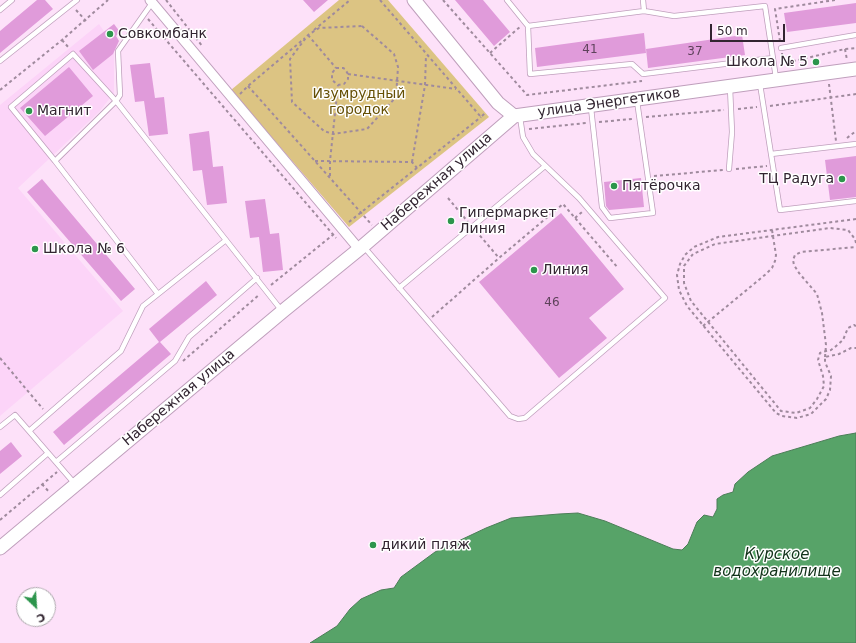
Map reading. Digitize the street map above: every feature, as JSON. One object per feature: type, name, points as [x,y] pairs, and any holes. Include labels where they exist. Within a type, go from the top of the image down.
[{"type":"main road","points":[[414,0],[498,103],[517,116]]},
{"type":"main road","name":"улица Энергетиков","points":[[517,116],[856,69]]},
{"type":"main road","name":"Набережная улица","points":[[0,548],[517,116]]},
{"type":"street","points":[[151,1],[361,247]]},
{"type":"lane","points":[[0,10],[12,0]]},
{"type":"lane","points":[[0,61],[70,2],[77,0]]},
{"type":"lane","points":[[507,0],[527,24],[530,74],[632,64],[644,74],[773,58]]},
{"type":"lane","points":[[643,0],[644,11]]},
{"type":"lane","points":[[768,0],[765,6],[777,80]]},
{"type":"lane","points":[[55,161],[116,101],[120,95],[118,51],[144,14],[151,1]]},
{"type":"lane","points":[[527,24],[644,11],[674,16],[765,6]]},
{"type":"lane","points":[[781,48],[856,34]]},
{"type":"lane","points":[[158,294],[55,161],[11,107],[73,54],[116,101],[283,311]]},
{"type":"lane","points":[[760,82],[780,210],[856,201]]},
{"type":"lane","points":[[729,169],[732,132],[730,86]]},
{"type":"lane","points":[[591,106],[602,207],[610,218],[653,213],[637,99]]},
{"type":"lane","points":[[361,247],[399,288],[510,416],[518,419],[524,418],[665,298],[579,198],[533,154],[523,137],[517,116]]},
{"type":"lane","points":[[771,154],[856,144]]},
{"type":"lane","points":[[399,288],[546,166]]},
{"type":"lane","points":[[29,431],[121,351],[143,306],[226,240]]},
{"type":"lane","points":[[56,462],[175,361],[189,337],[257,278]]},
{"type":"lane","points":[[0,427],[14,415],[76,484]]},
{"type":"lane","points":[[0,495],[48,453]]},
{"type":"path","points":[[0,90],[62,40],[108,0]]},
{"type":"path","points":[[236,97],[350,0]]},
{"type":"path","points":[[380,0],[481,117]]},
{"type":"path","points":[[783,64],[775,9],[835,0]]},
{"type":"path","points":[[70,2],[86,21]]},
{"type":"path","points":[[144,14],[336,238]]},
{"type":"path","points":[[490,53],[527,24]]},
{"type":"path","points":[[362,26],[394,54],[398,67],[396,97],[367,129],[333,134],[324,131],[292,102],[290,59],[308,35],[319,28],[362,26]]},
{"type":"path","points":[[308,35],[336,68],[345,69],[348,74],[348,79],[344,84],[338,85],[332,80],[331,75],[336,68]]},
{"type":"path","points":[[62,40],[73,54]]},
{"type":"path","points":[[417,168],[412,162],[425,85],[426,54]]},
{"type":"path","points":[[348,74],[457,90]]},
{"type":"path","points":[[829,79],[837,146]]},
{"type":"path","points":[[330,177],[330,161],[338,85]]},
{"type":"path","points":[[248,86],[361,212],[485,113]]},
{"type":"path","points":[[522,130],[593,122],[764,107],[856,94]]},
{"type":"path","points":[[315,161],[412,162]]},
{"type":"path","points":[[648,177],[772,165]]},
{"type":"path","points":[[428,321],[563,204],[618,268]]},
{"type":"path","points":[[575,218],[587,207]]},
{"type":"path","points":[[856,219],[718,237],[694,247],[684,255],[680,264],[677,275],[679,290],[687,306],[776,413],[782,416],[797,418],[811,414],[826,399],[830,390],[831,376],[825,362],[826,351],[822,313],[817,294],[799,273],[793,260],[795,255],[801,252],[856,247]]},
{"type":"path","points":[[856,243],[855,239],[848,230],[830,228],[715,244],[693,254],[684,266],[684,283],[691,301],[782,411],[796,413],[810,408],[824,386],[823,376],[818,360],[820,353],[831,350],[843,340],[848,328],[854,325],[856,326]]},
{"type":"path","points":[[703,326],[772,268],[776,255],[772,230]]},
{"type":"path","points":[[825,357],[839,354],[851,348],[856,348]]},
{"type":"path","points":[[0,358],[48,415]]},
{"type":"shaded area","name":"Школа № 6","points":[[99,24],[114,46],[114,93],[99,112],[18,188],[123,311],[0,416],[0,105]]},
{"type":"green space","name":"Изумрудный городок","points":[[339,0],[388,0],[489,117],[349,227],[231,90]]},
{"type":"water","name":"Курское водохранилище","points":[[856,433],[856,643],[310,643],[337,626],[350,609],[361,599],[381,590],[394,588],[401,577],[435,552],[511,518],[578,513],[605,521],[673,549],[682,550],[688,544],[697,522],[704,515],[713,517],[717,509],[717,499],[723,495],[733,492],[735,484],[748,472],[772,456],[839,436]]},
{"type":"building","points":[[37,0],[45,0],[53,9],[0,53],[0,31]]},
{"type":"building","points":[[303,0],[328,0],[314,12]]},
{"type":"building","points":[[455,0],[483,0],[510,32],[494,46]]},
{"type":"building","points":[[856,3],[856,23],[787,32],[784,13]]},
{"type":"building","points":[[114,24],[120,32],[116,36],[119,41],[113,54],[93,70],[79,51]]},
{"type":"building","points":[[644,33],[646,53],[537,67],[535,48]]},
{"type":"building","points":[[742,35],[745,55],[648,68],[646,49]]},
{"type":"building","points":[[150,63],[155,98],[164,97],[168,134],[149,136],[144,101],[135,102],[130,65]]},
{"type":"building","points":[[69,67],[93,96],[45,136],[20,108]]},
{"type":"building","points":[[209,131],[213,167],[223,166],[227,203],[207,205],[202,170],[193,171],[189,134]]},
{"type":"building","name":"ТЦ Радуга","points":[[856,156],[856,197],[830,200],[825,160]]},
{"type":"building","points":[[641,178],[644,207],[609,210],[606,206],[604,182]]},
{"type":"building","points":[[42,179],[135,289],[121,301],[27,192]]},
{"type":"building","points":[[265,199],[270,234],[279,233],[283,270],[263,272],[259,237],[250,238],[245,201]]},
{"type":"building","points":[[561,213],[624,289],[589,318],[607,338],[559,378],[479,282]]},
{"type":"building","points":[[206,281],[217,295],[160,342],[171,354],[64,445],[53,432],[159,342],[149,329]]},
{"type":"building","points":[[11,442],[22,456],[0,474],[0,451]]},
{"type":"place","name":"Совкомбанк","points":[[110,34]]},
{"type":"place","name":"Школа № 5","points":[[816,62]]},
{"type":"place","name":"Магнит","points":[[29,111]]},
{"type":"place","name":"ТЦ Радуга","points":[[842,179]]},
{"type":"place","name":"Пятёрочка","points":[[614,186]]},
{"type":"place","name":"Гипермаркет Линия","points":[[451,221]]},
{"type":"place","name":"Школа № 6","points":[[35,249]]},
{"type":"place","name":"Линия","points":[[534,270]]},
{"type":"place","name":"дикий пляж","points":[[373,545]]}]
